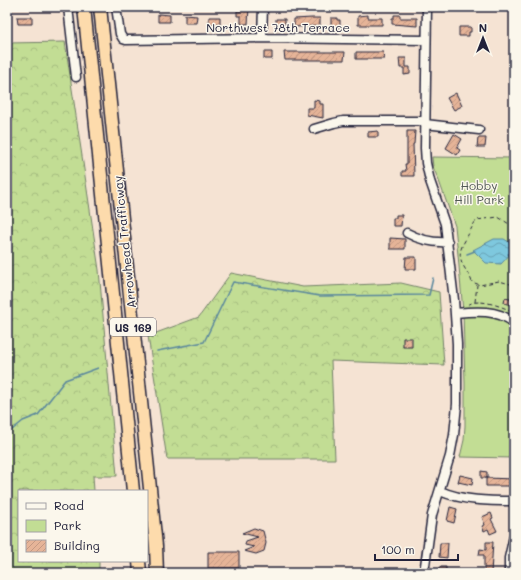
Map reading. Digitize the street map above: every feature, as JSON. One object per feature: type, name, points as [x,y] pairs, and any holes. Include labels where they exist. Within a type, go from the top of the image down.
[{"type":"highway","name":"Arrowhead Trafficway","points":[[84,7],[133,490]]},
{"type":"highway","name":"Arrowhead Trafficway","points":[[100,7],[156,546],[157,573]]},
{"type":"highway","points":[[139,562],[140,573]]},
{"type":"street","points":[[68,7],[76,77]]},
{"type":"street","name":"Northwest 78th Terrace","points":[[116,7],[120,34],[123,39],[131,40],[262,38],[426,40]]},
{"type":"street","points":[[262,38],[263,7]]},
{"type":"street","points":[[424,573],[432,514],[440,492],[454,435],[457,397],[457,344],[448,242],[445,224],[430,181],[426,163],[425,122],[427,7]]},
{"type":"street","points":[[314,129],[343,121],[425,122],[479,130]]},
{"type":"street","points":[[407,233],[424,240],[448,242]]},
{"type":"street","points":[[455,313],[481,311],[491,312],[511,320],[514,323]]},
{"type":"street","points":[[440,492],[479,500],[514,500]]},
{"type":"street","points":[[508,573],[509,558],[514,536]]},
{"type":"path","points":[[514,227],[498,217],[477,220],[471,227],[469,234],[462,244],[460,252],[462,262],[470,275],[472,282],[480,285],[499,281],[514,285]]},
{"type":"path","points":[[475,302],[477,285]]},
{"type":"path","points":[[464,306],[475,302],[489,303],[514,312]]},
{"type":"green space","points":[[65,42],[99,270],[117,476],[93,476],[94,490],[18,490],[18,562],[99,562],[99,573],[7,573],[7,43]]},
{"type":"green space","name":"Hobby Hill Park","points":[[432,157],[514,158],[514,458],[460,457],[464,440],[465,426],[465,383],[463,312],[458,255],[455,226],[433,167]]},
{"type":"green space","points":[[231,273],[303,287],[401,283],[439,292],[444,365],[331,361],[335,459],[167,459],[148,336],[199,317]]},
{"type":"water","points":[[494,239],[504,239],[514,245],[514,250],[501,264],[486,263],[473,250]]},
{"type":"building","points":[[241,7],[249,7],[248,24],[241,24],[241,16],[237,16],[237,11],[241,11]]},
{"type":"building","points":[[158,14],[170,15],[170,22],[158,22]]},
{"type":"building","points":[[185,15],[197,16],[196,23],[185,23]]},
{"type":"building","points":[[368,15],[368,18],[382,18],[382,25],[358,25],[358,16]]},
{"type":"building","points":[[394,15],[400,15],[400,18],[417,18],[417,26],[392,24],[392,18],[394,18]]},
{"type":"building","points":[[17,17],[32,17],[32,24],[18,24]]},
{"type":"building","points":[[209,17],[220,17],[220,25],[209,25]]},
{"type":"building","points":[[320,18],[320,26],[294,27],[294,19]]},
{"type":"building","points":[[331,18],[337,18],[337,20],[340,20],[340,28],[331,28]]},
{"type":"building","points":[[276,19],[285,19],[285,26],[276,26]]},
{"type":"building","points":[[459,27],[471,27],[469,36],[459,36]]},
{"type":"building","points":[[264,52],[272,52],[272,59],[264,59]]},
{"type":"building","points":[[284,52],[345,52],[344,60],[285,60]]},
{"type":"building","points":[[356,52],[383,52],[384,59],[356,59]]},
{"type":"building","points":[[399,58],[406,58],[406,67],[410,67],[410,74],[404,75],[404,68],[400,68]]},
{"type":"building","points":[[456,93],[462,106],[454,110],[447,98]]},
{"type":"building","points":[[314,100],[320,101],[320,104],[323,104],[323,118],[307,115],[307,108],[314,108]]},
{"type":"building","points":[[378,131],[378,137],[368,137],[368,132]]},
{"type":"building","points":[[407,131],[415,131],[413,144],[414,176],[402,176],[402,171],[406,171],[405,164],[407,164]]},
{"type":"building","points":[[454,134],[462,139],[457,148],[460,150],[457,155],[446,148]]},
{"type":"building","points":[[478,138],[486,138],[485,147],[477,147]]},
{"type":"building","points":[[396,215],[402,215],[401,226],[393,226],[393,218],[396,218]]},
{"type":"building","points":[[390,238],[405,239],[405,249],[390,249]]},
{"type":"building","points":[[406,257],[416,257],[416,269],[405,269]]},
{"type":"building","points":[[505,298],[514,300],[514,306],[504,303]]},
{"type":"building","points":[[403,338],[412,338],[412,347],[403,347]]},
{"type":"building","points":[[481,471],[487,472],[487,478],[481,478]]},
{"type":"building","points":[[460,475],[473,478],[472,485],[458,482]]},
{"type":"building","points":[[486,478],[514,479],[514,486],[486,486]]},
{"type":"building","points":[[450,507],[457,509],[454,523],[447,521]]},
{"type":"building","points":[[491,513],[493,518],[491,519],[497,531],[490,534],[488,529],[484,531],[482,526],[485,525],[482,517]]},
{"type":"building","points":[[254,528],[263,531],[266,543],[264,551],[256,554],[244,551],[254,547],[245,545],[246,541],[258,537],[242,533]]},
{"type":"building","points":[[486,542],[493,542],[491,573],[484,573],[484,555],[479,555],[480,549],[486,550]]},
{"type":"building","points":[[440,543],[448,543],[447,558],[439,557]]},
{"type":"building","points":[[208,552],[239,552],[239,568],[208,568]]},
{"type":"building","points":[[439,567],[446,567],[446,573],[439,573]]},
{"type":"waterway","points":[[467,254],[475,251]]},
{"type":"waterway","points":[[508,254],[514,255]]},
{"type":"waterway","points":[[157,351],[204,342],[233,282],[320,296],[429,295],[433,278]]},
{"type":"waterway","points":[[7,434],[23,421],[38,415],[65,380],[98,368]]}]
